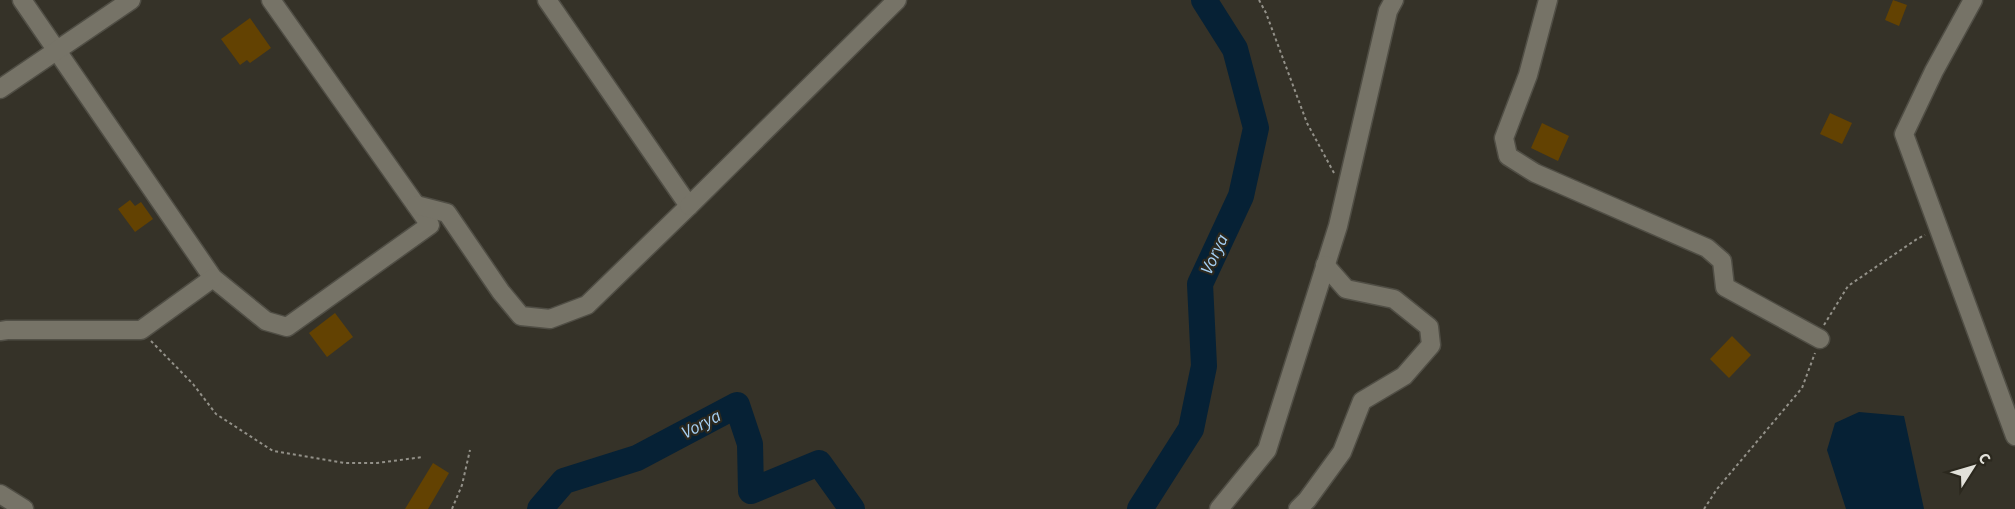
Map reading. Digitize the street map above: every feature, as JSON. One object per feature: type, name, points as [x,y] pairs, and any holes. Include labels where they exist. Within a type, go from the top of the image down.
[{"type":"street","points":[[22,0],[213,278],[267,321],[287,327],[430,225],[271,0]]},
{"type":"street","points":[[0,89],[131,0]]},
{"type":"street","points":[[547,0],[689,206]]},
{"type":"street","points":[[416,205],[447,213],[501,292],[521,316],[550,319],[587,305],[897,0]]},
{"type":"street","points":[[1220,509],[1267,450],[1325,265],[1344,197],[1388,11],[1394,0]]},
{"type":"street","points":[[1548,0],[1528,75],[1504,138],[1508,156],[1535,173],[1707,248],[1722,261],[1725,287],[1820,339]]},
{"type":"street","points":[[1973,0],[1934,71],[1904,134],[2015,436]]},
{"type":"street","points":[[1298,509],[1342,452],[1362,401],[1404,376],[1431,345],[1429,327],[1394,299],[1346,289],[1325,265]]},
{"type":"street","points":[[0,331],[141,330],[213,278]]},
{"type":"street","points":[[0,494],[24,509]]},
{"type":"path","points":[[1259,0],[1307,123],[1344,197]]},
{"type":"path","points":[[1704,509],[1802,388],[1823,326],[1848,286],[1917,238],[1939,230]]},
{"type":"path","points":[[141,330],[193,384],[216,414],[273,451],[344,463],[377,463],[423,457]]},
{"type":"path","points":[[452,509],[462,485],[470,450]]},
{"type":"water","points":[[1859,412],[1904,416],[1924,509],[1846,509],[1827,450],[1835,423]]},
{"type":"building","points":[[1893,0],[1907,5],[1899,26],[1885,20]]},
{"type":"building","points":[[250,18],[271,48],[250,63],[247,60],[240,65],[221,39]]},
{"type":"building","points":[[1830,113],[1852,123],[1842,144],[1820,134]]},
{"type":"building","points":[[1542,123],[1569,136],[1558,161],[1531,148]]},
{"type":"building","points":[[130,200],[135,206],[141,202],[153,219],[135,232],[118,209]]},
{"type":"building","points":[[335,313],[353,337],[327,357],[309,333]]},
{"type":"building","points":[[1732,336],[1751,355],[1729,378],[1710,359]]},
{"type":"building","points":[[433,463],[449,473],[428,509],[405,509]]},
{"type":"waterway","name":"Vorya","points":[[1140,509],[1191,429],[1204,366],[1200,284],[1241,196],[1256,128],[1235,49],[1204,0]]},
{"type":"waterway","name":"Vorya","points":[[540,509],[564,481],[637,458],[737,405],[750,444],[751,491],[819,463],[852,509]]}]
